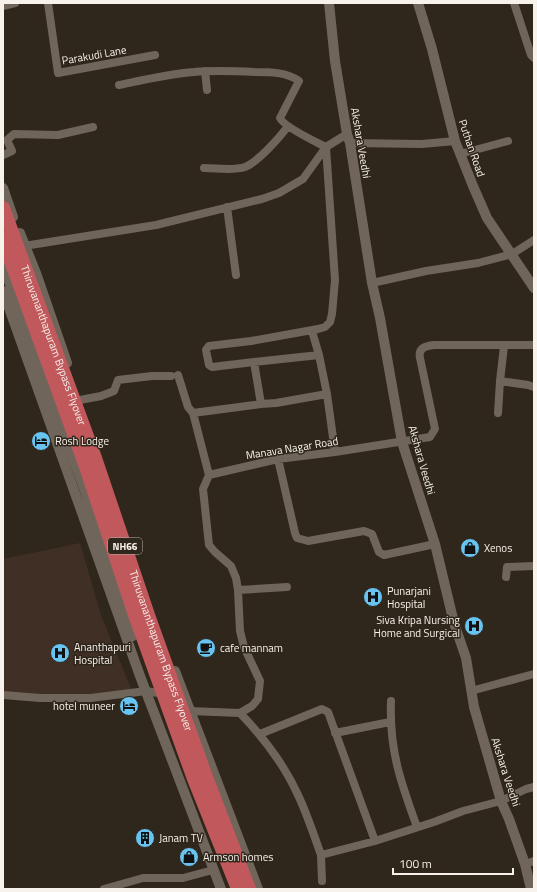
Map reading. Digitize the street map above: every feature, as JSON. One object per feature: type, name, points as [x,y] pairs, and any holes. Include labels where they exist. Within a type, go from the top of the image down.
[{"type":"highway","name":"Thiruvananthapuram Bypass Flyover","points":[[3,208],[95,458],[148,615],[246,887]]},
{"type":"highway","name":"Thiruvananthapuram Bypass Flyover","points":[[3,239],[85,464],[136,618],[194,779],[246,887]]},
{"type":"street","points":[[3,6],[15,3]]},
{"type":"street","name":"Parakudi Lane","points":[[48,3],[58,73],[154,55]]},
{"type":"street","name":"Akshara Veedhi","points":[[329,3],[335,61],[372,282],[380,318],[402,442],[435,544],[454,623],[466,658],[474,707],[501,802],[530,863],[531,889]]},
{"type":"street","name":"Puthan Road","points":[[418,3],[432,49],[455,141],[473,186],[488,218],[533,286]]},
{"type":"street","points":[[514,3],[531,54],[534,58]]},
{"type":"street","points":[[118,85],[165,76],[205,72],[274,72],[299,81],[280,118],[282,121],[288,126],[326,147]]},
{"type":"street","points":[[205,72],[208,90]]},
{"type":"street","points":[[204,168],[245,167],[257,159],[280,138],[288,126]]},
{"type":"street","points":[[3,155],[12,151],[7,140],[14,134],[58,135],[93,127]]},
{"type":"street","points":[[24,246],[156,225],[262,199],[279,193],[302,179],[326,147],[348,139],[422,144],[455,141]]},
{"type":"street","points":[[460,154],[508,141]]},
{"type":"street","points":[[319,354],[212,367],[209,365],[206,350],[208,346],[312,331],[325,326],[330,322],[335,280],[326,147]]},
{"type":"street","points":[[3,188],[24,246],[36,273],[190,711],[246,887]]},
{"type":"street","points":[[227,207],[236,276]]},
{"type":"street","points":[[372,282],[426,271],[478,263],[512,254],[534,240]]},
{"type":"street","points":[[3,265],[84,488],[137,647],[133,657]]},
{"type":"street","points":[[3,291],[133,657],[221,889]]},
{"type":"street","points":[[312,331],[319,354],[327,394],[335,452]]},
{"type":"street","name":"Manava Nagar Road","points":[[209,475],[278,459],[402,442],[430,436],[435,429],[419,353],[421,349],[434,345],[504,346]]},
{"type":"street","points":[[498,413],[504,346],[534,345]]},
{"type":"street","points":[[254,362],[261,404]]},
{"type":"street","points":[[80,400],[101,396],[114,391],[118,380],[174,375],[188,407],[193,413],[209,475],[203,489],[209,545],[231,566],[236,578],[240,631],[244,647],[260,680],[258,699],[252,706],[240,713],[190,711],[183,708],[168,712],[158,722]]},
{"type":"street","points":[[500,380],[534,387]]},
{"type":"street","points":[[193,413],[276,403],[327,394]]},
{"type":"street","points":[[278,459],[297,538],[308,541],[364,531],[372,534],[379,552],[384,555],[435,544]]},
{"type":"street","points":[[506,577],[507,567],[534,566]]},
{"type":"street","points":[[238,590],[287,587]]},
{"type":"street","points":[[471,691],[534,674]]},
{"type":"street","points":[[3,695],[40,698],[91,698],[146,691],[158,693],[166,692],[172,688],[177,676]]},
{"type":"street","points":[[391,701],[390,722],[392,745],[400,780],[417,828]]},
{"type":"street","points":[[260,734],[322,709],[328,712],[375,841]]},
{"type":"street","points":[[240,713],[260,734],[287,774],[298,795],[321,855],[322,881]]},
{"type":"street","points":[[335,733],[390,722]]},
{"type":"street","points":[[321,855],[417,828],[463,811],[501,802],[526,789],[534,787]]},
{"type":"street","points":[[104,889],[144,878],[183,878],[213,870]]},
{"type":"shaded area","name":"Ananthapuri Hospital","points":[[80,543],[101,615],[132,691],[41,699],[3,694],[3,559]]},
{"type":"place","name":"Rosh Lodge","points":[[41,441]]},
{"type":"place","name":"Xenos","points":[[470,548]]},
{"type":"place","name":"Punarjani Hospital","points":[[373,597]]},
{"type":"place","name":"Siva Kripa Nursing Home and Surgical","points":[[474,626]]},
{"type":"place","name":"cafe mannam","points":[[206,648]]},
{"type":"place","name":"Ananthapuri Hospital","points":[[60,653]]},
{"type":"place","name":"hotel muneer","points":[[129,706]]},
{"type":"place","name":"Janam TV","points":[[145,838]]},
{"type":"place","name":"Armson homes","points":[[189,857]]}]
